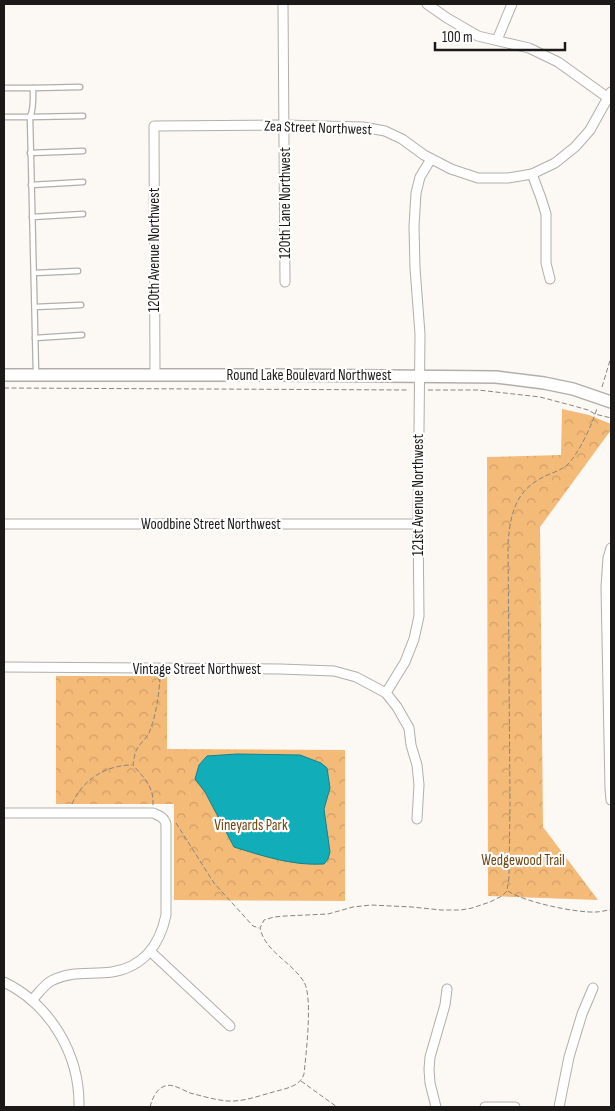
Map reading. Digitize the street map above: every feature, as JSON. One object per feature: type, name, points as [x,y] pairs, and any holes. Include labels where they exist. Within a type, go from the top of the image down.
[{"type":"main road","name":"Round Lake Boulevard Northwest","points":[[4,374],[496,377],[527,380],[572,389],[611,402]]},
{"type":"street","name":"120th Lane Northwest","points":[[283,4],[285,282]]},
{"type":"street","points":[[427,4],[446,18],[478,36],[529,48],[558,62],[610,97]]},
{"type":"street","points":[[497,40],[512,4]]},
{"type":"street","name":"Zea Street Northwest","points":[[154,126],[284,125],[363,127],[385,131],[402,139],[430,159],[451,169],[478,178],[508,178],[532,174],[555,162],[575,147],[590,130],[610,97]]},
{"type":"street","name":"120th Avenue Northwest","points":[[154,126],[155,375]]},
{"type":"street","name":"121st Avenue Northwest","points":[[386,693],[406,662],[419,616],[420,327],[414,247],[416,193],[420,177],[430,159]]},
{"type":"street","points":[[532,174],[546,214],[546,263],[550,279]]},
{"type":"street","name":"Woodbine Street Northwest","points":[[4,524],[418,524]]},
{"type":"street","points":[[611,548],[608,558],[606,587],[611,800]]},
{"type":"street","name":"Vintage Street Northwest","points":[[4,667],[334,671],[356,677],[386,693]]},
{"type":"street","points":[[386,693],[397,707],[409,728],[419,785],[417,819]]},
{"type":"street","points":[[4,813],[153,813],[164,819],[167,830],[166,915],[164,924],[151,952],[126,968],[112,972],[76,973],[49,982],[32,1000]]},
{"type":"street","points":[[151,952],[230,1026]]},
{"type":"street","points":[[4,982],[32,1000],[52,1021],[60,1033],[76,1072],[79,1107]]},
{"type":"street","points":[[559,1107],[569,1057],[582,1014],[593,988]]},
{"type":"street","points":[[436,1107],[430,1083],[430,1057],[445,1005],[447,989]]},
{"type":"street","points":[[485,1107],[515,1107]]},
{"type":"lane","points":[[4,88],[80,87]]},
{"type":"lane","points":[[33,88],[32,114],[30,117],[30,153],[36,375]]},
{"type":"lane","points":[[4,117],[83,116]]},
{"type":"lane","points":[[30,153],[83,152]]},
{"type":"lane","points":[[31,184],[83,182]]},
{"type":"lane","points":[[32,217],[83,214]]},
{"type":"lane","points":[[34,272],[78,271]]},
{"type":"lane","points":[[34,307],[81,304]]},
{"type":"lane","points":[[35,338],[82,335]]},
{"type":"path","points":[[602,387],[611,357]]},
{"type":"path","points":[[4,388],[478,390],[540,397],[611,418]]},
{"type":"path","points":[[150,1107],[156,1092],[167,1085],[203,1096],[233,1101],[289,1088],[301,1081],[304,1074],[308,994],[304,982],[264,941],[260,928],[264,920],[274,917],[322,915],[363,905],[447,910],[466,909],[490,902],[502,896],[507,890],[509,877],[510,802],[508,543],[511,516],[520,497],[531,484],[569,463],[582,442],[596,410]]},
{"type":"path","points":[[133,765],[136,750],[149,734],[159,694],[160,669]]},
{"type":"path","points":[[72,813],[73,802],[85,784],[94,775],[122,765],[133,765],[146,780],[154,798],[153,813]]},
{"type":"path","points":[[164,819],[174,821],[178,825],[214,883],[253,926],[260,928]]},
{"type":"path","points":[[507,890],[519,897],[550,906],[596,912],[611,910]]},
{"type":"path","points":[[301,1081],[337,1107]]},
{"type":"green space","name":"Wedgewood Trail","points":[[562,409],[589,415],[611,424],[611,430],[540,527],[543,827],[598,900],[488,896],[487,457],[561,455]]},
{"type":"green space","name":"Vineyards Park","points":[[56,676],[167,676],[167,749],[345,750],[345,901],[174,900],[174,804],[56,804]]},
{"type":"water","points":[[237,754],[300,755],[321,763],[327,768],[330,788],[324,809],[330,852],[324,864],[290,862],[234,847],[205,792],[195,779],[199,765],[207,756]]}]
